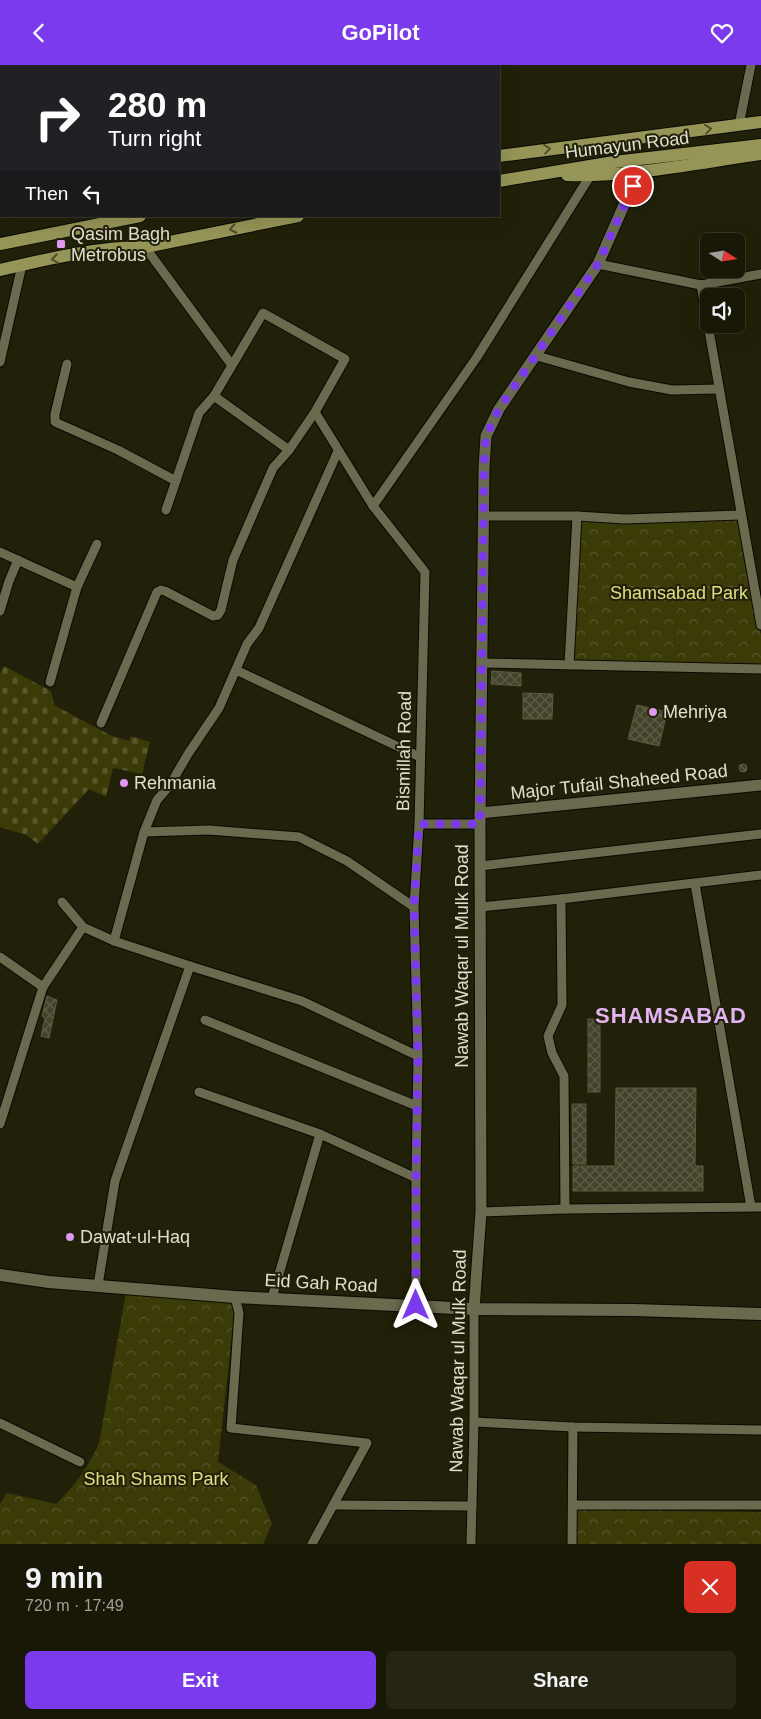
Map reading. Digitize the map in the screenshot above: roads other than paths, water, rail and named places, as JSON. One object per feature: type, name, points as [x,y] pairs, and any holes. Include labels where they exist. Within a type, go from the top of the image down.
[{"type":"main road","name":"Humayun Road","points":[[500,156],[761,122]]},
{"type":"main road","name":"Humayun Road","points":[[500,181],[614,162],[761,145]]},
{"type":"main road","points":[[538,175],[590,176],[761,154]]},
{"type":"main road","points":[[0,244],[135,217]]},
{"type":"main road","points":[[0,271],[22,265],[124,247],[145,247],[293,217]]},
{"type":"main road","name":"Eid Gah Road","points":[[0,1275],[49,1282],[236,1297],[474,1309],[634,1310],[761,1314]]},
{"type":"street","points":[[739,125],[751,65]]},
{"type":"street","name":"Nawab Waqar ul Mulk Road","points":[[471,1544],[474,1309],[481,1212],[481,663],[486,436],[499,409],[598,264],[639,171]]},
{"type":"street","points":[[373,506],[477,357],[590,176]]},
{"type":"street","points":[[145,247],[231,364]]},
{"type":"street","points":[[598,264],[701,285],[761,274]]},
{"type":"street","points":[[0,363],[22,265]]},
{"type":"street","points":[[701,285],[740,515],[761,625]]},
{"type":"street","points":[[101,723],[157,592],[161,590],[166,591],[213,616],[218,615],[221,610],[233,560],[273,468],[289,450],[315,412],[345,359],[262,313],[214,396],[199,413],[166,510]]},
{"type":"street","points":[[537,356],[629,382],[672,390],[719,389]]},
{"type":"street","points":[[66,364],[55,422],[118,450],[176,481]]},
{"type":"street","points":[[214,396],[289,450]]},
{"type":"street","name":"Bismillah Road","points":[[315,412],[373,506],[425,572],[419,824],[414,907],[418,1056],[416,1305]]},
{"type":"street","points":[[114,941],[144,832],[157,801],[170,785],[219,708],[247,644],[259,628],[338,451]]},
{"type":"street","points":[[483,516],[577,516],[625,519],[740,515]]},
{"type":"street","points":[[569,665],[577,516]]},
{"type":"street","points":[[50,682],[77,587],[97,544]]},
{"type":"street","points":[[0,552],[77,587]]},
{"type":"street","points":[[0,611],[18,560]]},
{"type":"street","points":[[481,663],[761,669]]},
{"type":"street","points":[[236,670],[420,757]]},
{"type":"street","name":"Major Tufail Shaheed Road","points":[[480,819],[761,785]]},
{"type":"street","points":[[419,824],[480,819]]},
{"type":"street","points":[[144,832],[209,830],[299,837],[348,861],[414,907]]},
{"type":"street","points":[[480,866],[761,834]]},
{"type":"street","points":[[480,907],[761,875]]},
{"type":"street","points":[[695,884],[751,1207]]},
{"type":"street","points":[[561,899],[562,1005],[548,1036],[552,1053],[564,1076],[565,1209]]},
{"type":"street","points":[[62,902],[83,927],[114,941],[302,1001],[418,1056]]},
{"type":"street","points":[[0,1124],[44,987],[83,927]]},
{"type":"street","points":[[0,957],[44,987]]},
{"type":"street","points":[[98,1285],[115,1181],[190,966]]},
{"type":"street","points":[[205,1020],[417,1106]]},
{"type":"street","points":[[199,1092],[320,1133],[416,1178]]},
{"type":"street","points":[[272,1298],[320,1133]]},
{"type":"street","points":[[481,1212],[761,1207]]},
{"type":"street","points":[[236,1297],[239,1313],[231,1428],[367,1443],[312,1544]]},
{"type":"street","points":[[474,1422],[573,1427],[761,1430]]},
{"type":"street","points":[[0,1423],[80,1462]]},
{"type":"street","points":[[572,1544],[574,1505],[573,1427]]},
{"type":"street","points":[[333,1505],[472,1506]]},
{"type":"street","points":[[574,1505],[761,1505]]},
{"type":"place","name":"Qasim Bagh Metrobus","points":[[61,244]]},
{"type":"place","name":"Mehriya","points":[[653,712]]},
{"type":"place","name":"Rehmania","points":[[124,783]]},
{"type":"place","name":"Dawat-ul-Haq","points":[[70,1237]]},
{"type":"district","name":"SHAMSABAD","points":[[671,1015]]},
{"type":"park label","name":"Shamsabad Park","points":[[679,593]]},
{"type":"park label","name":"Shah Shams Park","points":[[156,1479]]}]
